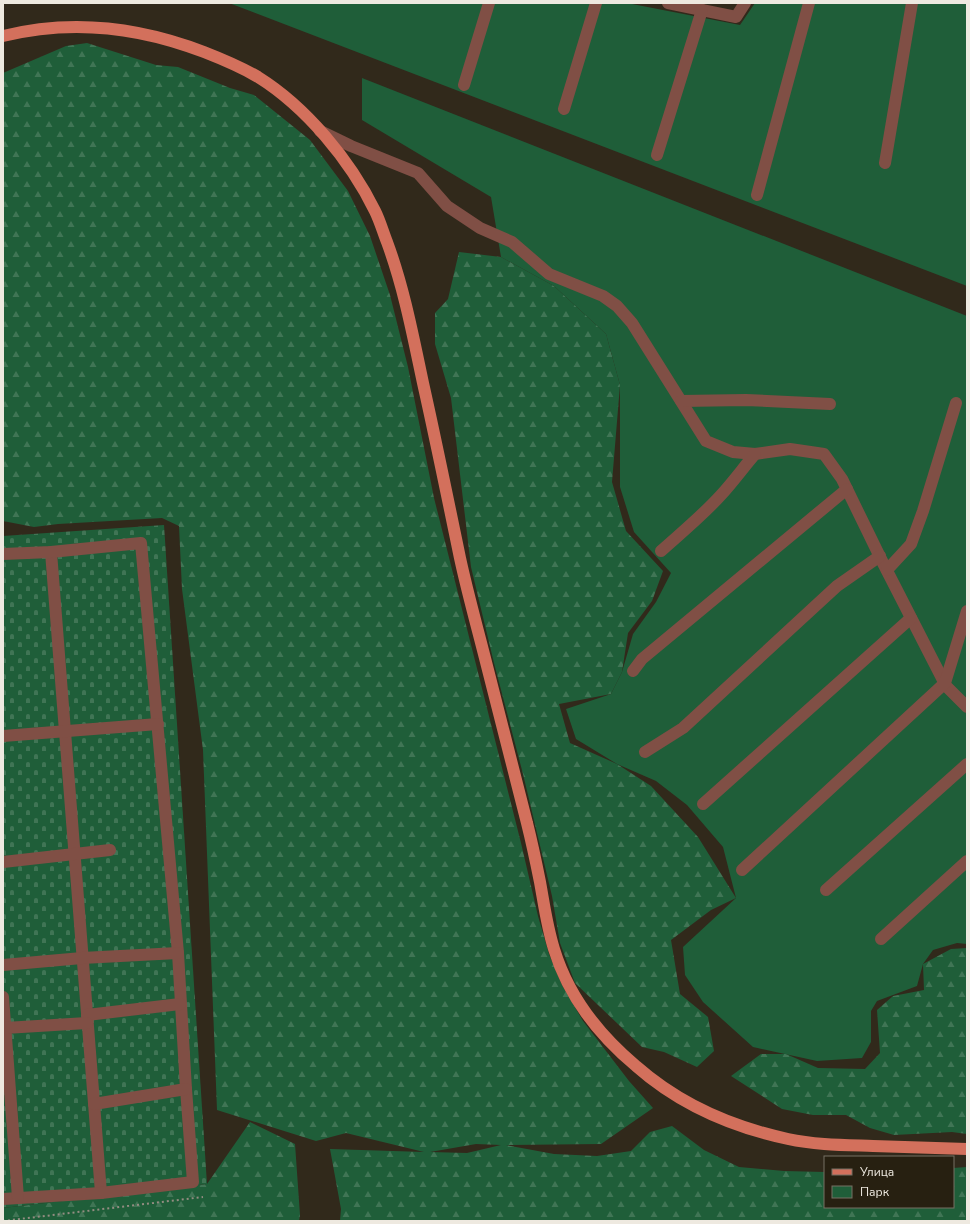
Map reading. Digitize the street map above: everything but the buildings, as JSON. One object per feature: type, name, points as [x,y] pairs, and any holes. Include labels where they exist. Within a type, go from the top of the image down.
[{"type":"main road","points":[[3,36],[43,28],[86,26],[159,37],[220,58],[258,77],[289,101],[320,131],[339,153],[354,174],[376,213],[394,260],[410,320],[465,580],[535,857],[556,956],[576,999],[615,1046],[636,1066],[680,1098],[700,1110],[741,1126],[790,1140],[830,1144],[967,1149]]},
{"type":"lane","points":[[464,84],[489,3]]},
{"type":"lane","points":[[564,109],[596,3]]},
{"type":"lane","points":[[668,3],[736,17],[745,3]]},
{"type":"lane","points":[[757,195],[809,3]]},
{"type":"lane","points":[[885,163],[912,3]]},
{"type":"lane","points":[[657,155],[702,10]]},
{"type":"lane","points":[[320,131],[350,146],[418,173],[447,206],[480,228],[512,242],[549,274],[603,296],[616,306],[632,323],[706,441],[733,452],[755,454],[790,449],[824,454],[842,479],[945,683],[967,707]]},
{"type":"lane","points":[[681,400],[746,400],[830,404]]},
{"type":"lane","points":[[887,570],[911,544],[923,511],[956,403]]},
{"type":"lane","points":[[661,551],[719,497],[755,454]]},
{"type":"lane","points":[[633,671],[642,659],[847,489]]},
{"type":"lane","points":[[3,554],[51,552],[141,543],[178,953],[180,1004],[193,1182],[101,1193],[3,1199]]},
{"type":"lane","points":[[51,552],[101,1193]]},
{"type":"lane","points":[[645,752],[683,728],[837,586],[880,556]]},
{"type":"lane","points":[[742,870],[945,683],[967,611]]},
{"type":"lane","points":[[703,804],[912,618]]},
{"type":"lane","points":[[3,736],[158,724]]},
{"type":"lane","points":[[826,890],[967,764]]},
{"type":"lane","points":[[3,862],[110,850]]},
{"type":"lane","points":[[881,939],[967,861]]},
{"type":"lane","points":[[3,965],[82,958],[178,953]]},
{"type":"lane","points":[[3,997],[18,1198]]},
{"type":"lane","points":[[5,1031],[180,1004]]},
{"type":"lane","points":[[94,1104],[186,1089]]},
{"type":"path","points":[[3,1221],[203,1197]]},
{"type":"green space","points":[[229,3],[627,3],[740,25],[755,3],[967,3],[967,286]]},
{"type":"green space","points":[[87,43],[156,65],[178,67],[230,88],[254,95],[310,140],[348,191],[370,236],[390,295],[408,367],[434,498],[538,916],[549,954],[562,985],[583,1021],[629,1081],[653,1108],[601,1144],[506,1145],[554,1154],[597,1156],[631,1151],[650,1132],[672,1126],[704,1150],[739,1167],[784,1171],[824,1172],[824,1208],[954,1208],[954,1168],[967,1167],[967,1221],[340,1221],[341,1209],[330,1149],[424,1152],[346,1133],[316,1141],[217,1110],[203,750],[182,589],[179,526],[162,518],[58,524],[34,527],[3,521],[3,73],[66,46]],"holes":[[[476,1144],[501,1145],[467,1153],[430,1152]]]},
{"type":"green space","points":[[362,78],[967,316],[967,944],[957,943],[933,950],[923,964],[917,986],[877,1001],[871,1011],[871,1042],[862,1058],[817,1061],[753,1047],[703,1002],[685,975],[683,947],[736,898],[723,847],[687,805],[656,781],[617,764],[576,739],[566,709],[611,694],[622,672],[633,634],[656,602],[671,573],[634,532],[620,487],[620,385],[606,334],[554,286],[501,257],[491,197],[362,120]]},
{"type":"green space","points":[[459,252],[501,257],[554,286],[606,334],[620,385],[612,482],[626,531],[663,571],[652,601],[628,633],[622,672],[611,694],[559,704],[570,743],[617,764],[651,786],[698,837],[736,898],[711,910],[671,940],[680,994],[708,1017],[714,1051],[697,1067],[664,1052],[642,1047],[575,983],[560,943],[552,896],[471,567],[451,398],[435,344],[435,313],[448,299]]},
{"type":"green space","points":[[164,525],[207,1184],[3,1208],[3,536]]},
{"type":"green space","points":[[967,948],[967,1134],[952,1132],[894,1135],[870,1128],[846,1115],[813,1115],[782,1109],[731,1076],[761,1054],[786,1054],[818,1068],[865,1069],[880,1053],[877,1010],[893,996],[924,990],[923,964],[951,949]]},
{"type":"green space","points":[[250,1122],[295,1144],[300,1215],[299,1221],[3,1221],[3,1208],[207,1184]]}]
